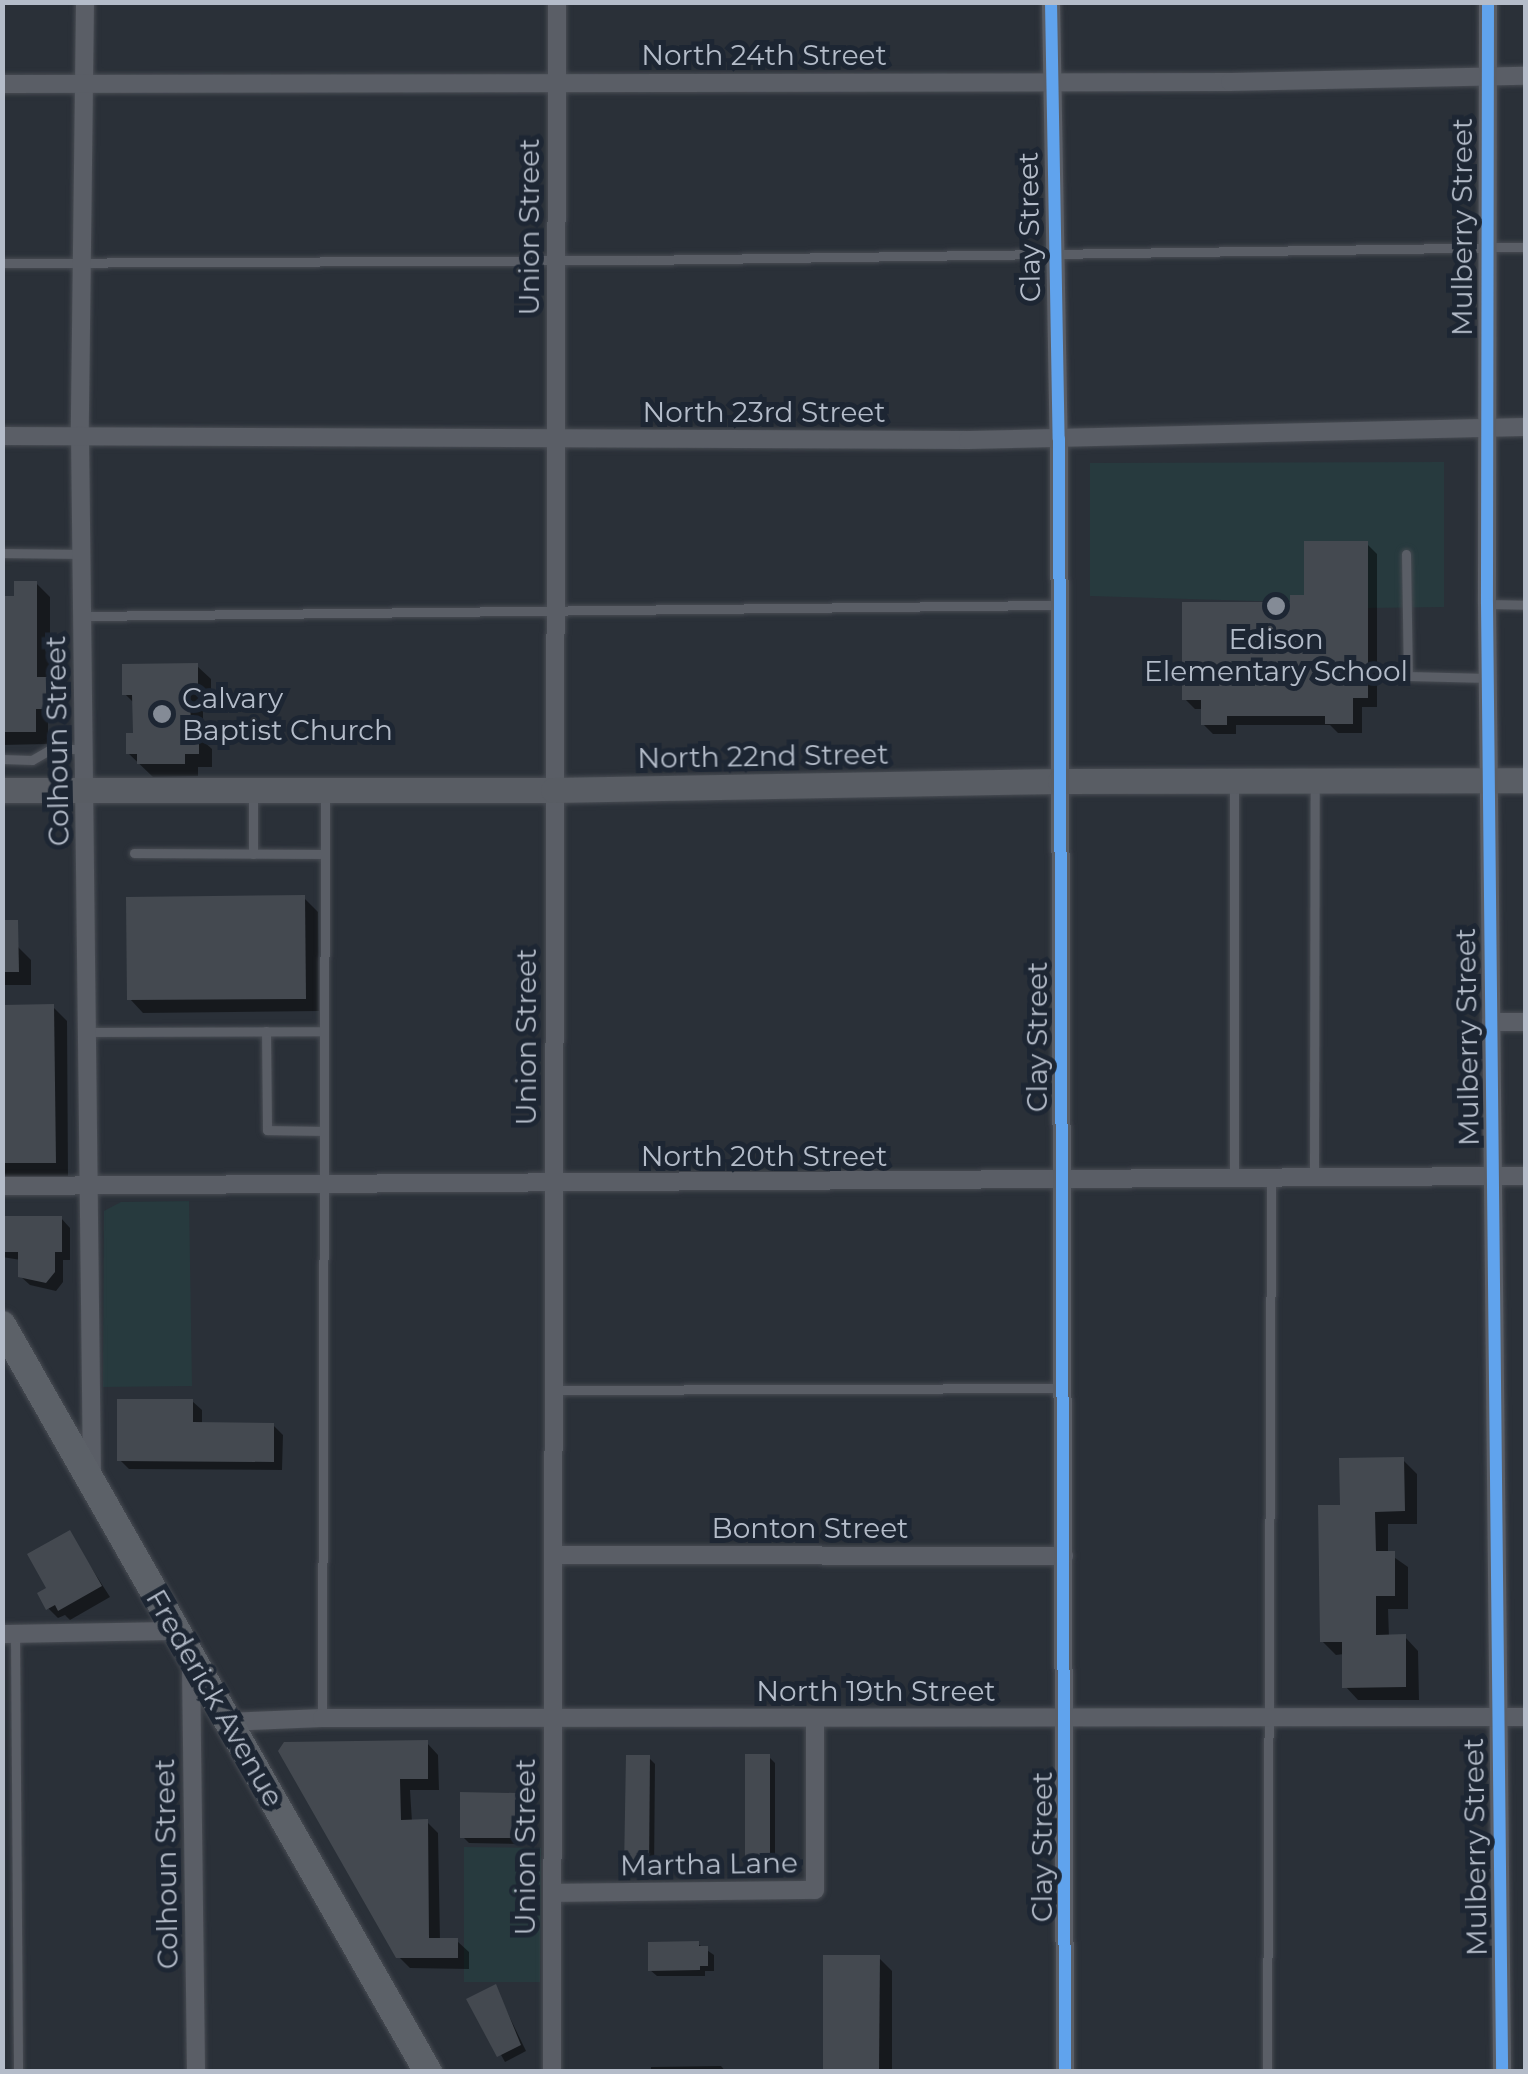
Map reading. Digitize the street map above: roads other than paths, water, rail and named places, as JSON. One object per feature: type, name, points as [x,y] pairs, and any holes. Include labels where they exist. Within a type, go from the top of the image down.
[{"type":"main road","name":"North 22nd Street","points":[[2,790],[553,790],[1060,780],[1526,780]]},
{"type":"main road","name":"Frederick Avenue","points":[[2,1325],[428,2072]]},
{"type":"street","name":"Colhoun Street","points":[[85,2],[80,435],[92,1478]]},
{"type":"street","name":"Union Street","points":[[552,2072],[557,2]]},
{"type":"street","name":"Clay Street","points":[[1051,2],[1059,439],[1065,2072]]},
{"type":"street","name":"Mulberry Street","points":[[1488,2],[1487,604],[1502,2072]]},
{"type":"street","name":"North 24th Street","points":[[2,84],[1526,76]]},
{"type":"street","name":"North 23rd Street","points":[[2,436],[1059,439],[1526,427]]},
{"type":"street","points":[[1491,1022],[1526,1022]]},
{"type":"street","name":"North 20th Street","points":[[2,1186],[554,1186],[1526,1176]]},
{"type":"street","name":"Bonton Street","points":[[555,1555],[1064,1556]]},
{"type":"street","points":[[9,1634],[176,1631]]},
{"type":"street","name":"Colhoun Street","points":[[190,1656],[196,2072]]},
{"type":"street","name":"North 19th Street","points":[[227,1722],[322,1718],[1526,1718]]},
{"type":"street","name":"Martha Lane","points":[[553,1893],[814,1890],[815,1719]]},
{"type":"lane","points":[[2,262],[556,260],[1526,247]]},
{"type":"lane","points":[[2,553],[82,554]]},
{"type":"lane","points":[[1406,554],[1408,676],[1488,678]]},
{"type":"lane","points":[[1487,604],[1526,605]]},
{"type":"lane","points":[[83,616],[1058,605]]},
{"type":"lane","points":[[2,760],[32,760],[51,749],[85,749]]},
{"type":"lane","points":[[1234,780],[1234,1180]]},
{"type":"lane","points":[[1314,1179],[1315,780]]},
{"type":"lane","points":[[253,789],[253,854]]},
{"type":"lane","points":[[322,1718],[324,790]]},
{"type":"lane","points":[[134,853],[324,854]]},
{"type":"lane","points":[[266,1031],[267,1130],[322,1131]]},
{"type":"lane","points":[[87,1032],[323,1031]]},
{"type":"lane","points":[[1267,2072],[1271,1180]]},
{"type":"lane","points":[[554,1390],[1064,1388]]},
{"type":"lane","points":[[9,1634],[18,2072]]},
{"type":"place","name":"Edison Elementary School","points":[[1276,606]]},
{"type":"place","name":"Calvary Baptist Church","points":[[162,714]]}]
